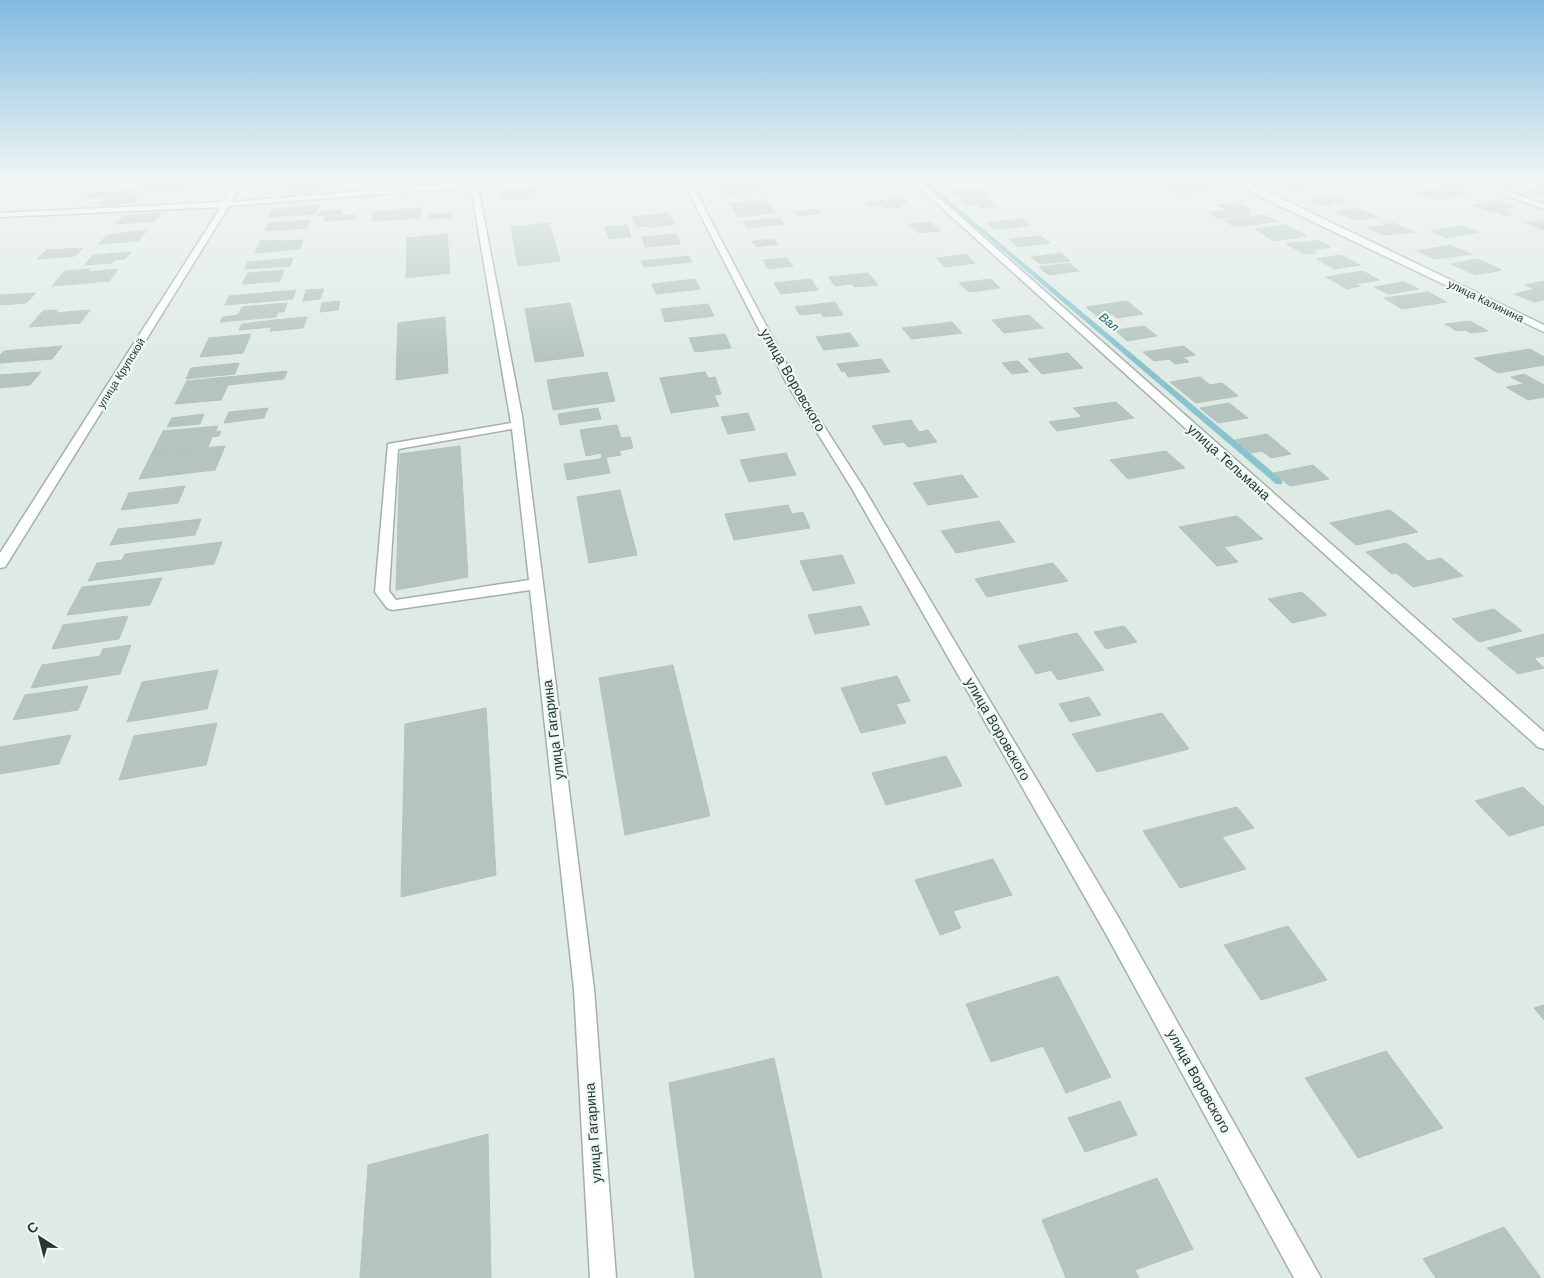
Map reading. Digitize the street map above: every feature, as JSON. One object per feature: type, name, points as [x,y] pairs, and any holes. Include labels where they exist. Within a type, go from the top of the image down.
[{"type":"street","name":"улица Крупской","points":[[0,564],[205,241]]},
{"type":"street","name":"улица Гагарина","points":[[477,241],[517,425],[584,989],[603,1278]]},
{"type":"street","name":"улица Воровского","points":[[717,241],[792,384],[858,488],[1114,927],[1308,1278]]},
{"type":"street","name":"улица Тельмана","points":[[980,241],[1544,742]]},
{"type":"street","name":"улица Калинина","points":[[1359,241],[1544,329]]},
{"type":"street","points":[[517,425],[392,446],[382,592],[392,605],[536,584]]},
{"type":"building","points":[[102,241],[138,241],[138,241],[99,244]]},
{"type":"building","points":[[260,241],[303,241],[300,249],[255,253]]},
{"type":"building","points":[[407,241],[448,241],[450,273],[406,278]]},
{"type":"building","points":[[513,241],[554,241],[560,261],[518,266]]},
{"type":"building","points":[[643,241],[679,241],[680,244],[645,247]]},
{"type":"building","points":[[752,241],[775,241],[778,244],[756,247]]},
{"type":"building","points":[[1011,241],[1047,241],[1050,243],[1018,247]]},
{"type":"building","points":[[1319,241],[1331,247],[1311,250],[1316,253],[1305,254],[1286,244]]},
{"type":"building","points":[[1450,245],[1472,254],[1435,259],[1417,251]]},
{"type":"building","points":[[83,248],[75,256],[37,259],[46,250]]},
{"type":"building","points":[[131,252],[125,259],[114,260],[112,263],[84,265],[93,255]]},
{"type":"building","points":[[1061,253],[1070,261],[1040,264],[1031,257]]},
{"type":"building","points":[[966,254],[975,263],[945,267],[936,258]]},
{"type":"building","points":[[1340,255],[1360,265],[1335,269],[1316,259]]},
{"type":"building","points":[[689,256],[692,262],[644,267],[641,261]]},
{"type":"building","points":[[293,258],[290,266],[244,269],[248,262]]},
{"type":"building","points":[[787,258],[793,266],[768,269],[763,260]]},
{"type":"building","points":[[1477,259],[1502,270],[1476,275],[1451,264]]},
{"type":"building","points":[[1069,263],[1079,271],[1049,275],[1039,267]]},
{"type":"building","points":[[90,269],[88,272],[118,269],[109,281],[52,286],[65,271]]},
{"type":"building","points":[[284,270],[280,281],[242,284],[248,273]]},
{"type":"building","points":[[1363,271],[1379,280],[1355,284],[1360,286],[1347,289],[1326,277]]},
{"type":"building","points":[[868,273],[878,285],[855,287],[853,284],[835,286],[829,277]]},
{"type":"building","points":[[695,279],[700,289],[656,294],[652,284]]},
{"type":"building","points":[[811,279],[818,290],[781,294],[774,283]]},
{"type":"building","points":[[991,279],[1000,288],[969,292],[959,283]]},
{"type":"building","points":[[1544,281],[1544,300],[1534,302],[1514,294],[1535,289],[1525,285]]},
{"type":"building","points":[[1404,282],[1419,289],[1389,294],[1374,287]]},
{"type":"building","points":[[324,289],[320,299],[303,301],[306,290]]},
{"type":"building","points":[[296,290],[293,299],[225,305],[229,296]]},
{"type":"building","points":[[1428,292],[1447,302],[1402,309],[1384,298]]},
{"type":"building","points":[[36,293],[26,303],[0,305],[0,295]]},
{"type":"building","points":[[340,301],[338,310],[320,312],[322,303]]},
{"type":"building","points":[[1127,301],[1143,314],[1117,318],[1112,314],[1097,316],[1086,307]]},
{"type":"building","points":[[835,302],[843,315],[824,317],[821,313],[800,315],[795,307]]},
{"type":"building","points":[[287,303],[284,312],[278,312],[276,317],[220,322],[223,317],[238,315],[242,307]]},
{"type":"building","points":[[570,303],[584,356],[535,362],[525,309]]},
{"type":"building","points":[[708,304],[714,316],[665,322],[661,309]]},
{"type":"building","points":[[58,310],[55,313],[90,310],[80,323],[29,327],[43,311]]},
{"type":"building","points":[[1029,315],[1043,328],[1004,333],[992,320]]},
{"type":"building","points":[[307,317],[303,328],[270,331],[274,320]]},
{"type":"building","points":[[445,317],[448,373],[396,380],[398,323]]},
{"type":"building","points":[[274,320],[272,327],[239,330],[242,324]]},
{"type":"building","points":[[1470,321],[1488,331],[1471,333],[1465,330],[1457,331],[1445,324]]},
{"type":"building","points":[[952,322],[962,333],[912,339],[902,328]]},
{"type":"building","points":[[1144,326],[1157,336],[1127,341],[1115,330]]},
{"type":"building","points":[[850,333],[859,346],[824,350],[816,337]]},
{"type":"building","points":[[251,334],[243,353],[200,357],[209,338]]},
{"type":"building","points":[[725,334],[731,348],[695,352],[689,338]]},
{"type":"building","points":[[62,346],[52,359],[0,363],[0,355],[4,351]]},
{"type":"building","points":[[1184,346],[1195,355],[1183,357],[1189,362],[1175,364],[1169,359],[1154,361],[1143,352]]},
{"type":"building","points":[[1530,349],[1544,357],[1544,365],[1498,373],[1474,358]]},
{"type":"building","points":[[1068,353],[1083,368],[1042,374],[1028,359]]},
{"type":"building","points":[[881,359],[890,372],[848,377],[845,371],[842,372],[837,364]]},
{"type":"building","points":[[1018,361],[1029,372],[1012,374],[1002,363]]},
{"type":"building","points":[[239,363],[235,374],[186,379],[191,368]]},
{"type":"building","points":[[287,371],[284,379],[228,385],[221,400],[175,404],[187,381]]},
{"type":"building","points":[[41,372],[30,385],[0,388],[0,375]]},
{"type":"building","points":[[607,372],[615,401],[553,410],[547,380]]},
{"type":"building","points":[[705,372],[708,378],[715,377],[721,394],[714,395],[719,406],[671,413],[660,378]]},
{"type":"building","points":[[1524,374],[1544,385],[1544,397],[1528,400],[1506,387],[1524,384],[1511,377]]},
{"type":"building","points":[[1200,377],[1210,385],[1222,383],[1238,396],[1196,403],[1170,382]]},
{"type":"building","points":[[1116,402],[1134,418],[1057,431],[1049,422],[1082,417],[1073,408]]},
{"type":"building","points":[[1229,403],[1248,418],[1218,423],[1200,408]]},
{"type":"building","points":[[268,408],[264,418],[224,423],[229,412]]},
{"type":"building","points":[[598,408],[601,419],[560,425],[558,414]]},
{"type":"building","points":[[748,413],[755,430],[728,434],[721,417]]},
{"type":"building","points":[[204,414],[200,424],[167,427],[172,418]]},
{"type":"building","points":[[911,420],[919,432],[928,430],[937,442],[908,447],[904,442],[884,445],[872,426]]},
{"type":"building","points":[[617,425],[621,438],[630,437],[633,448],[619,451],[621,455],[602,458],[601,453],[586,456],[580,430]]},
{"type":"building","points":[[218,426],[215,432],[221,431],[219,436],[212,437],[208,447],[152,453],[163,431]]},
{"type":"building","points":[[1267,434],[1291,454],[1271,458],[1262,451],[1251,453],[1235,440]]},
{"type":"building","points":[[225,446],[215,470],[139,479],[152,453]]},
{"type":"building","points":[[460,446],[468,577],[396,590],[400,454]]},
{"type":"building","points":[[1166,451],[1185,468],[1128,479],[1110,460]]},
{"type":"building","points":[[786,453],[796,475],[749,482],[740,460]]},
{"type":"building","points":[[606,458],[610,473],[567,480],[564,464]]},
{"type":"building","points":[[1313,465],[1329,479],[1290,486],[1274,473]]},
{"type":"building","points":[[962,475],[978,497],[928,505],[913,483]]},
{"type":"building","points":[[185,486],[178,503],[121,510],[129,493]]},
{"type":"building","points":[[620,490],[637,555],[589,563],[577,497]]},
{"type":"building","points":[[788,505],[792,514],[803,512],[810,528],[734,540],[725,514]]},
{"type":"building","points":[[1390,510],[1418,532],[1356,545],[1330,523]]},
{"type":"building","points":[[1237,516],[1263,539],[1224,547],[1238,562],[1217,566],[1179,527]]},
{"type":"building","points":[[201,519],[195,535],[110,545],[118,529]]},
{"type":"building","points":[[999,521],[1015,542],[956,553],[941,531]]},
{"type":"building","points":[[222,542],[214,564],[88,581],[97,563],[122,560],[125,554]]},
{"type":"building","points":[[1406,543],[1428,561],[1441,558],[1463,576],[1413,587],[1396,573],[1392,574],[1366,552]]},
{"type":"building","points":[[842,555],[855,583],[813,591],[800,561]]},
{"type":"building","points":[[1053,563],[1068,581],[987,597],[975,579]]},
{"type":"building","points":[[162,578],[150,605],[67,615],[82,587]]},
{"type":"building","points":[[1302,592],[1327,615],[1292,623],[1268,599]]},
{"type":"building","points":[[861,606],[870,625],[815,634],[808,615]]},
{"type":"building","points":[[1494,609],[1522,631],[1479,642],[1452,619]]},
{"type":"building","points":[[128,616],[119,639],[52,649],[63,625]]},
{"type":"building","points":[[1124,626],[1137,642],[1106,649],[1094,632]]},
{"type":"building","points":[[1077,633],[1104,670],[1058,680],[1051,670],[1036,674],[1018,646]]},
{"type":"building","points":[[1544,634],[1544,656],[1534,658],[1544,668],[1518,674],[1487,648]]},
{"type":"building","points":[[131,645],[120,674],[31,688],[42,665],[100,656],[103,649]]},
{"type":"building","points":[[673,665],[710,816],[625,835],[599,678]]},
{"type":"building","points":[[218,670],[207,709],[127,722],[142,682]]},
{"type":"building","points":[[897,676],[910,701],[896,704],[906,723],[861,733],[841,688]]},
{"type":"building","points":[[88,686],[78,710],[13,720],[25,695]]},
{"type":"building","points":[[1089,697],[1101,715],[1070,722],[1059,704]]},
{"type":"building","points":[[486,708],[496,875],[401,897],[405,724]]},
{"type":"building","points":[[1162,713],[1189,749],[1097,772],[1072,734]]},
{"type":"building","points":[[217,723],[206,765],[119,780],[134,736]]},
{"type":"building","points":[[71,735],[59,764],[0,774],[0,747]]},
{"type":"building","points":[[946,756],[962,786],[886,805],[872,773]]},
{"type":"building","points":[[1523,787],[1544,807],[1544,825],[1509,836],[1475,801]]},
{"type":"building","points":[[1237,807],[1254,828],[1222,837],[1246,869],[1180,888],[1143,831]]},
{"type":"building","points":[[993,859],[1012,895],[953,911],[961,928],[940,935],[915,880]]},
{"type":"building","points":[[1288,926],[1327,980],[1261,1000],[1224,945]]},
{"type":"building","points":[[1058,976],[1111,1077],[1066,1093],[1043,1046],[991,1062],[966,1004]]},
{"type":"building","points":[[1544,1005],[1544,1020],[1534,1008]]},
{"type":"building","points":[[1386,1051],[1443,1128],[1358,1158],[1305,1078]]},
{"type":"building","points":[[774,1058],[822,1278],[695,1278],[669,1083]]},
{"type":"building","points":[[1120,1101],[1137,1135],[1085,1152],[1068,1118]]},
{"type":"building","points":[[488,1134],[491,1278],[360,1278],[368,1165]]},
{"type":"building","points":[[1157,1178],[1193,1249],[1135,1270],[1139,1278],[1066,1278],[1042,1220]]},
{"type":"building","points":[[1504,1227],[1541,1278],[1436,1278],[1423,1259]]},
{"type":"waterway","name":"Вал","points":[[994,241],[1279,482]]}]
